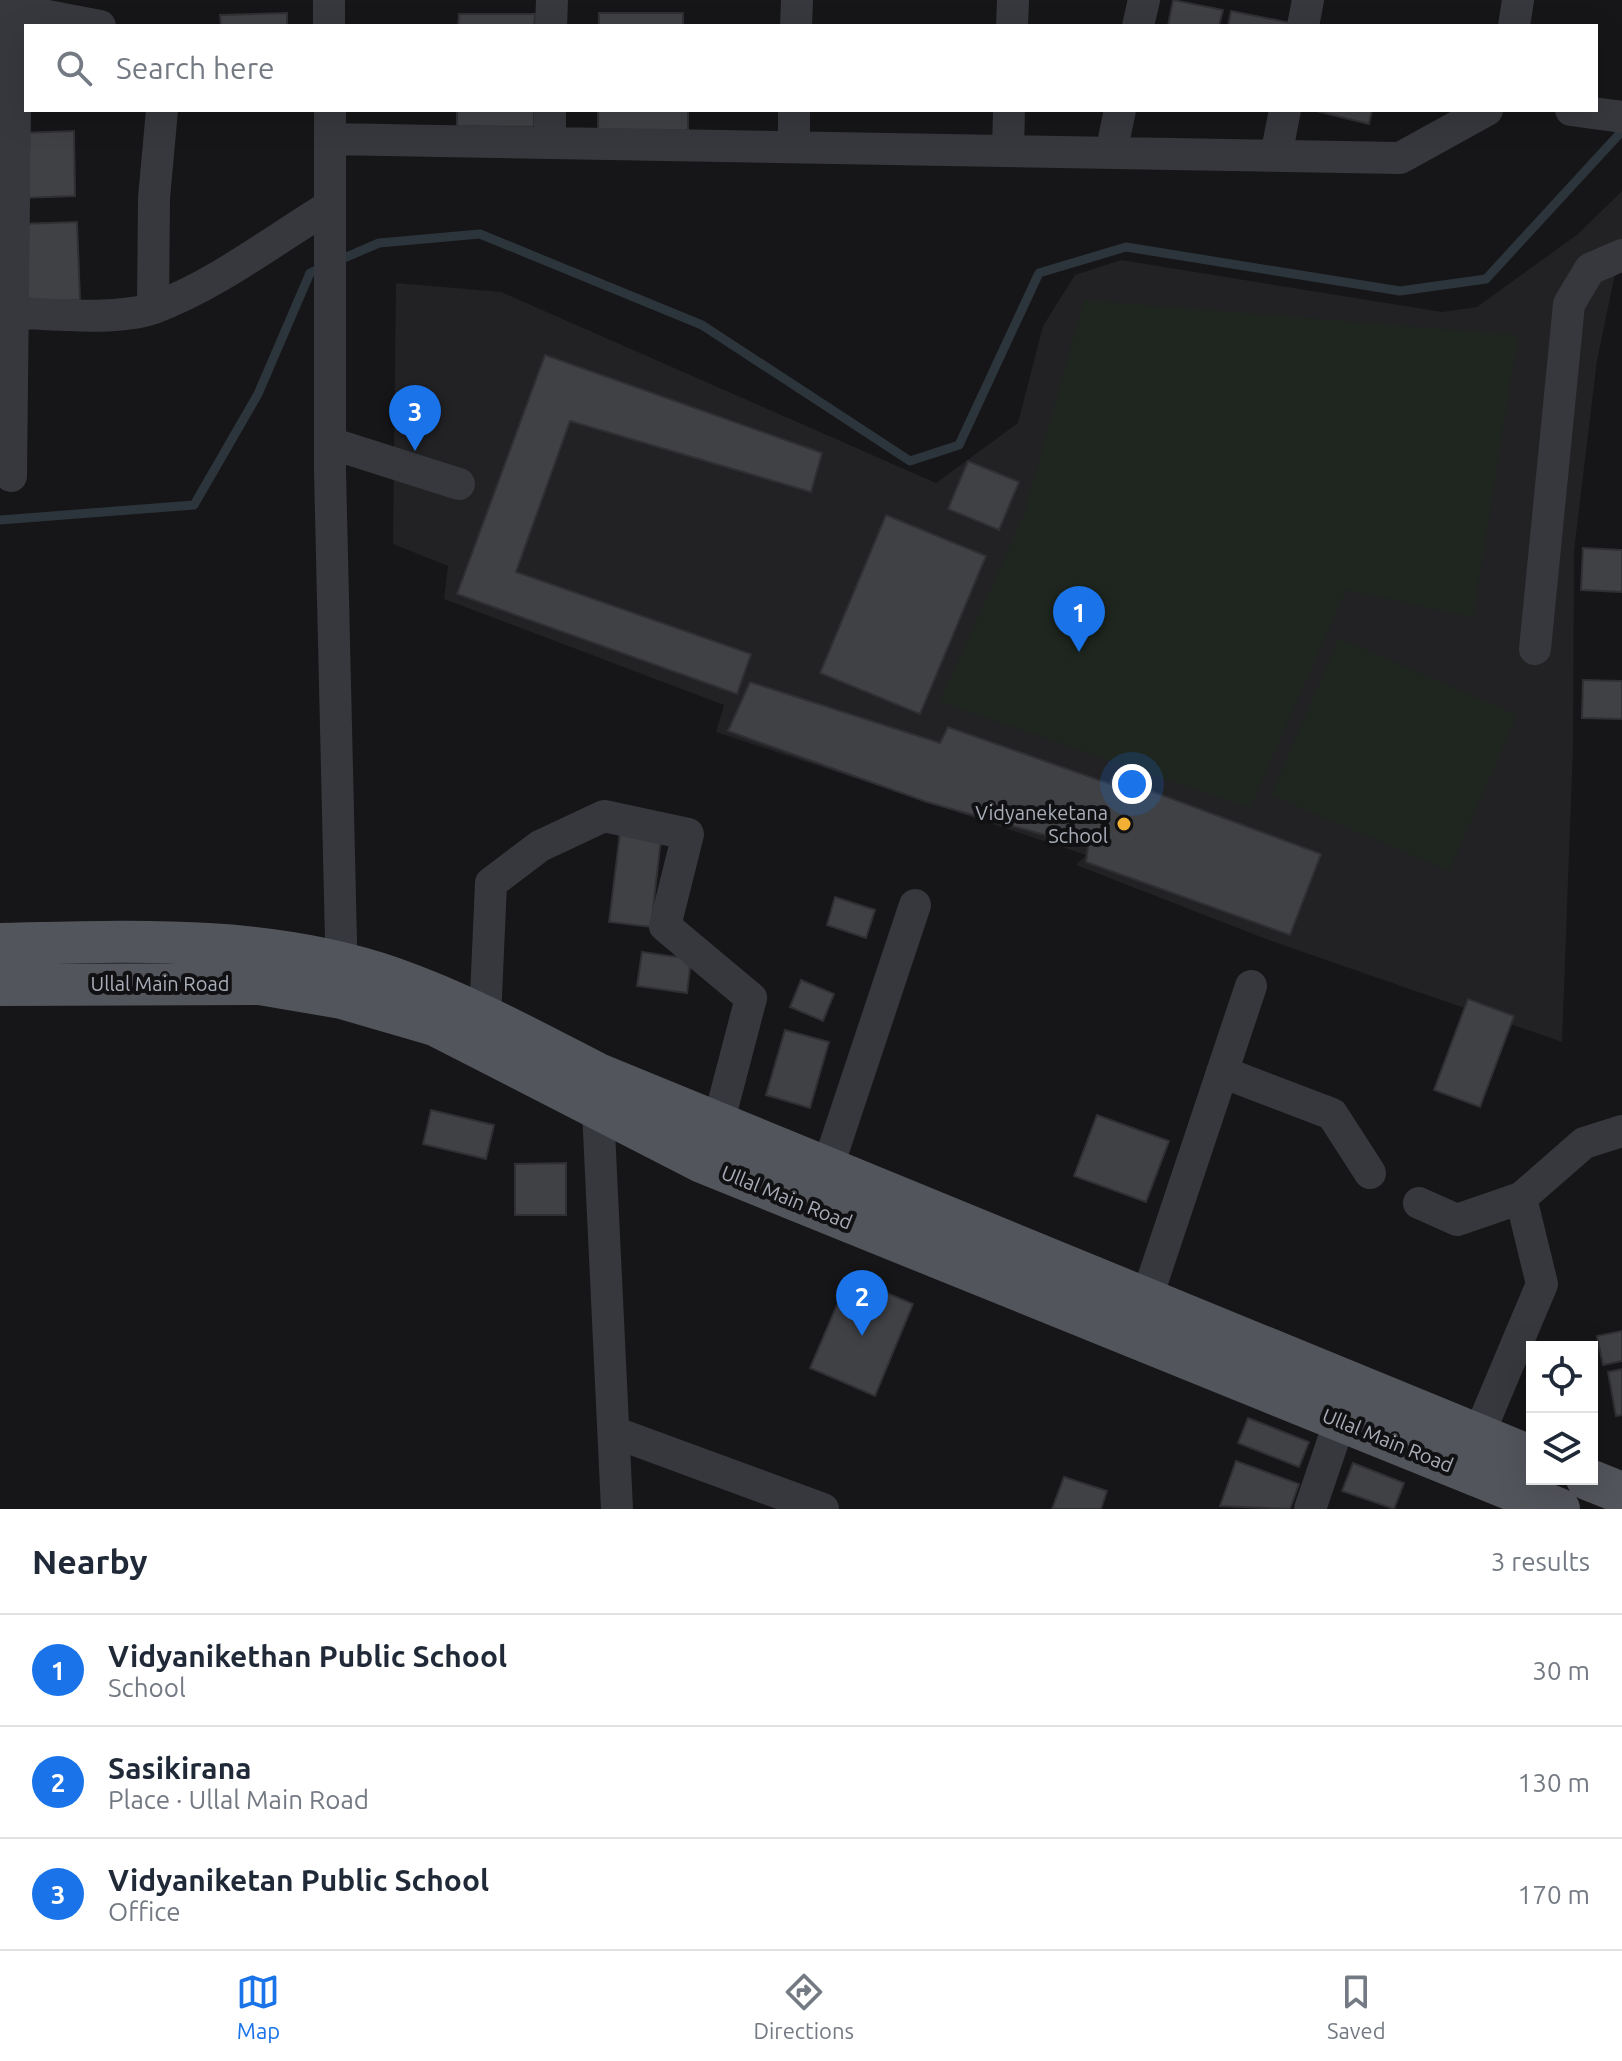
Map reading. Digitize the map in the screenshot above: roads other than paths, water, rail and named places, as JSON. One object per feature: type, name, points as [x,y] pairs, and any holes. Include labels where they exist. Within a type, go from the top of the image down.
[{"type":"main road","name":"Ullal Main Road","points":[[0,944],[158,941],[272,949],[435,1025],[597,1092],[718,1124],[1146,1300],[1346,1404],[1559,1509]]},
{"type":"main road","name":"Ullal Main Road","points":[[0,985],[260,984],[395,979],[485,1019],[702,1162],[1346,1404],[1478,1436],[1510,1484]]},
{"type":"main road","points":[[1598,1483],[1622,1493]]},
{"type":"street","points":[[329,0],[329,24]]},
{"type":"street","points":[[551,24],[552,0]]},
{"type":"street","points":[[796,24],[797,0]]},
{"type":"street","points":[[1012,24],[1013,0]]},
{"type":"street","points":[[1138,24],[1144,0]]},
{"type":"street","points":[[1303,24],[1308,0]]},
{"type":"street","points":[[1514,24],[1518,0]]},
{"type":"street","points":[[11,476],[5,312],[8,14],[37,14],[90,24]]},
{"type":"street","points":[[153,308],[154,198],[162,112]]},
{"type":"street","points":[[550,112],[550,143]]},
{"type":"street","points":[[794,112],[794,147]]},
{"type":"street","points":[[1008,151],[1009,112]]},
{"type":"street","points":[[1111,153],[1120,112]]},
{"type":"street","points":[[1276,156],[1285,112]]},
{"type":"street","points":[[342,981],[330,443],[330,125],[550,143],[1400,158],[1483,112]]},
{"type":"street","points":[[1586,112],[1622,117]]},
{"type":"street","points":[[5,312],[119,313],[153,308],[190,291],[330,206]]},
{"type":"street","points":[[1535,649],[1569,304],[1590,269],[1622,255]]},
{"type":"street","points":[[330,443],[459,484]]},
{"type":"street","points":[[485,1019],[491,883],[540,846],[604,816],[688,834],[665,926],[751,998],[718,1124]]},
{"type":"street","points":[[827,1169],[915,905]]},
{"type":"street","points":[[1146,1300],[1251,986]]},
{"type":"street","points":[[1222,1072],[1332,1114],[1370,1173]]},
{"type":"street","points":[[597,1092],[616,1433],[617,1509]]},
{"type":"street","points":[[1419,1203],[1457,1220],[1521,1198],[1584,1143],[1622,1131]]},
{"type":"street","points":[[1478,1436],[1542,1284],[1521,1198]]},
{"type":"street","points":[[1310,1509],[1346,1404]]},
{"type":"street","points":[[616,1433],[823,1509]]},
{"type":"waterway","points":[[337,261],[379,243],[480,234],[702,325],[910,461],[959,445],[1039,273],[1126,247],[1400,291],[1486,279],[1622,131]]},
{"type":"waterway","points":[[0,520],[194,505],[258,394],[310,273],[323,267]]},
{"type":"place","name":"Vidyaniketan Public School","points":[[415,451]]},
{"type":"place","name":"Vidyanikethan Public School","points":[[1079,652]]},
{"type":"place","name":"Vidyaneketana School","points":[[1124,824]]},
{"type":"place","name":"Sasikirana","points":[[862,1336]]}]
